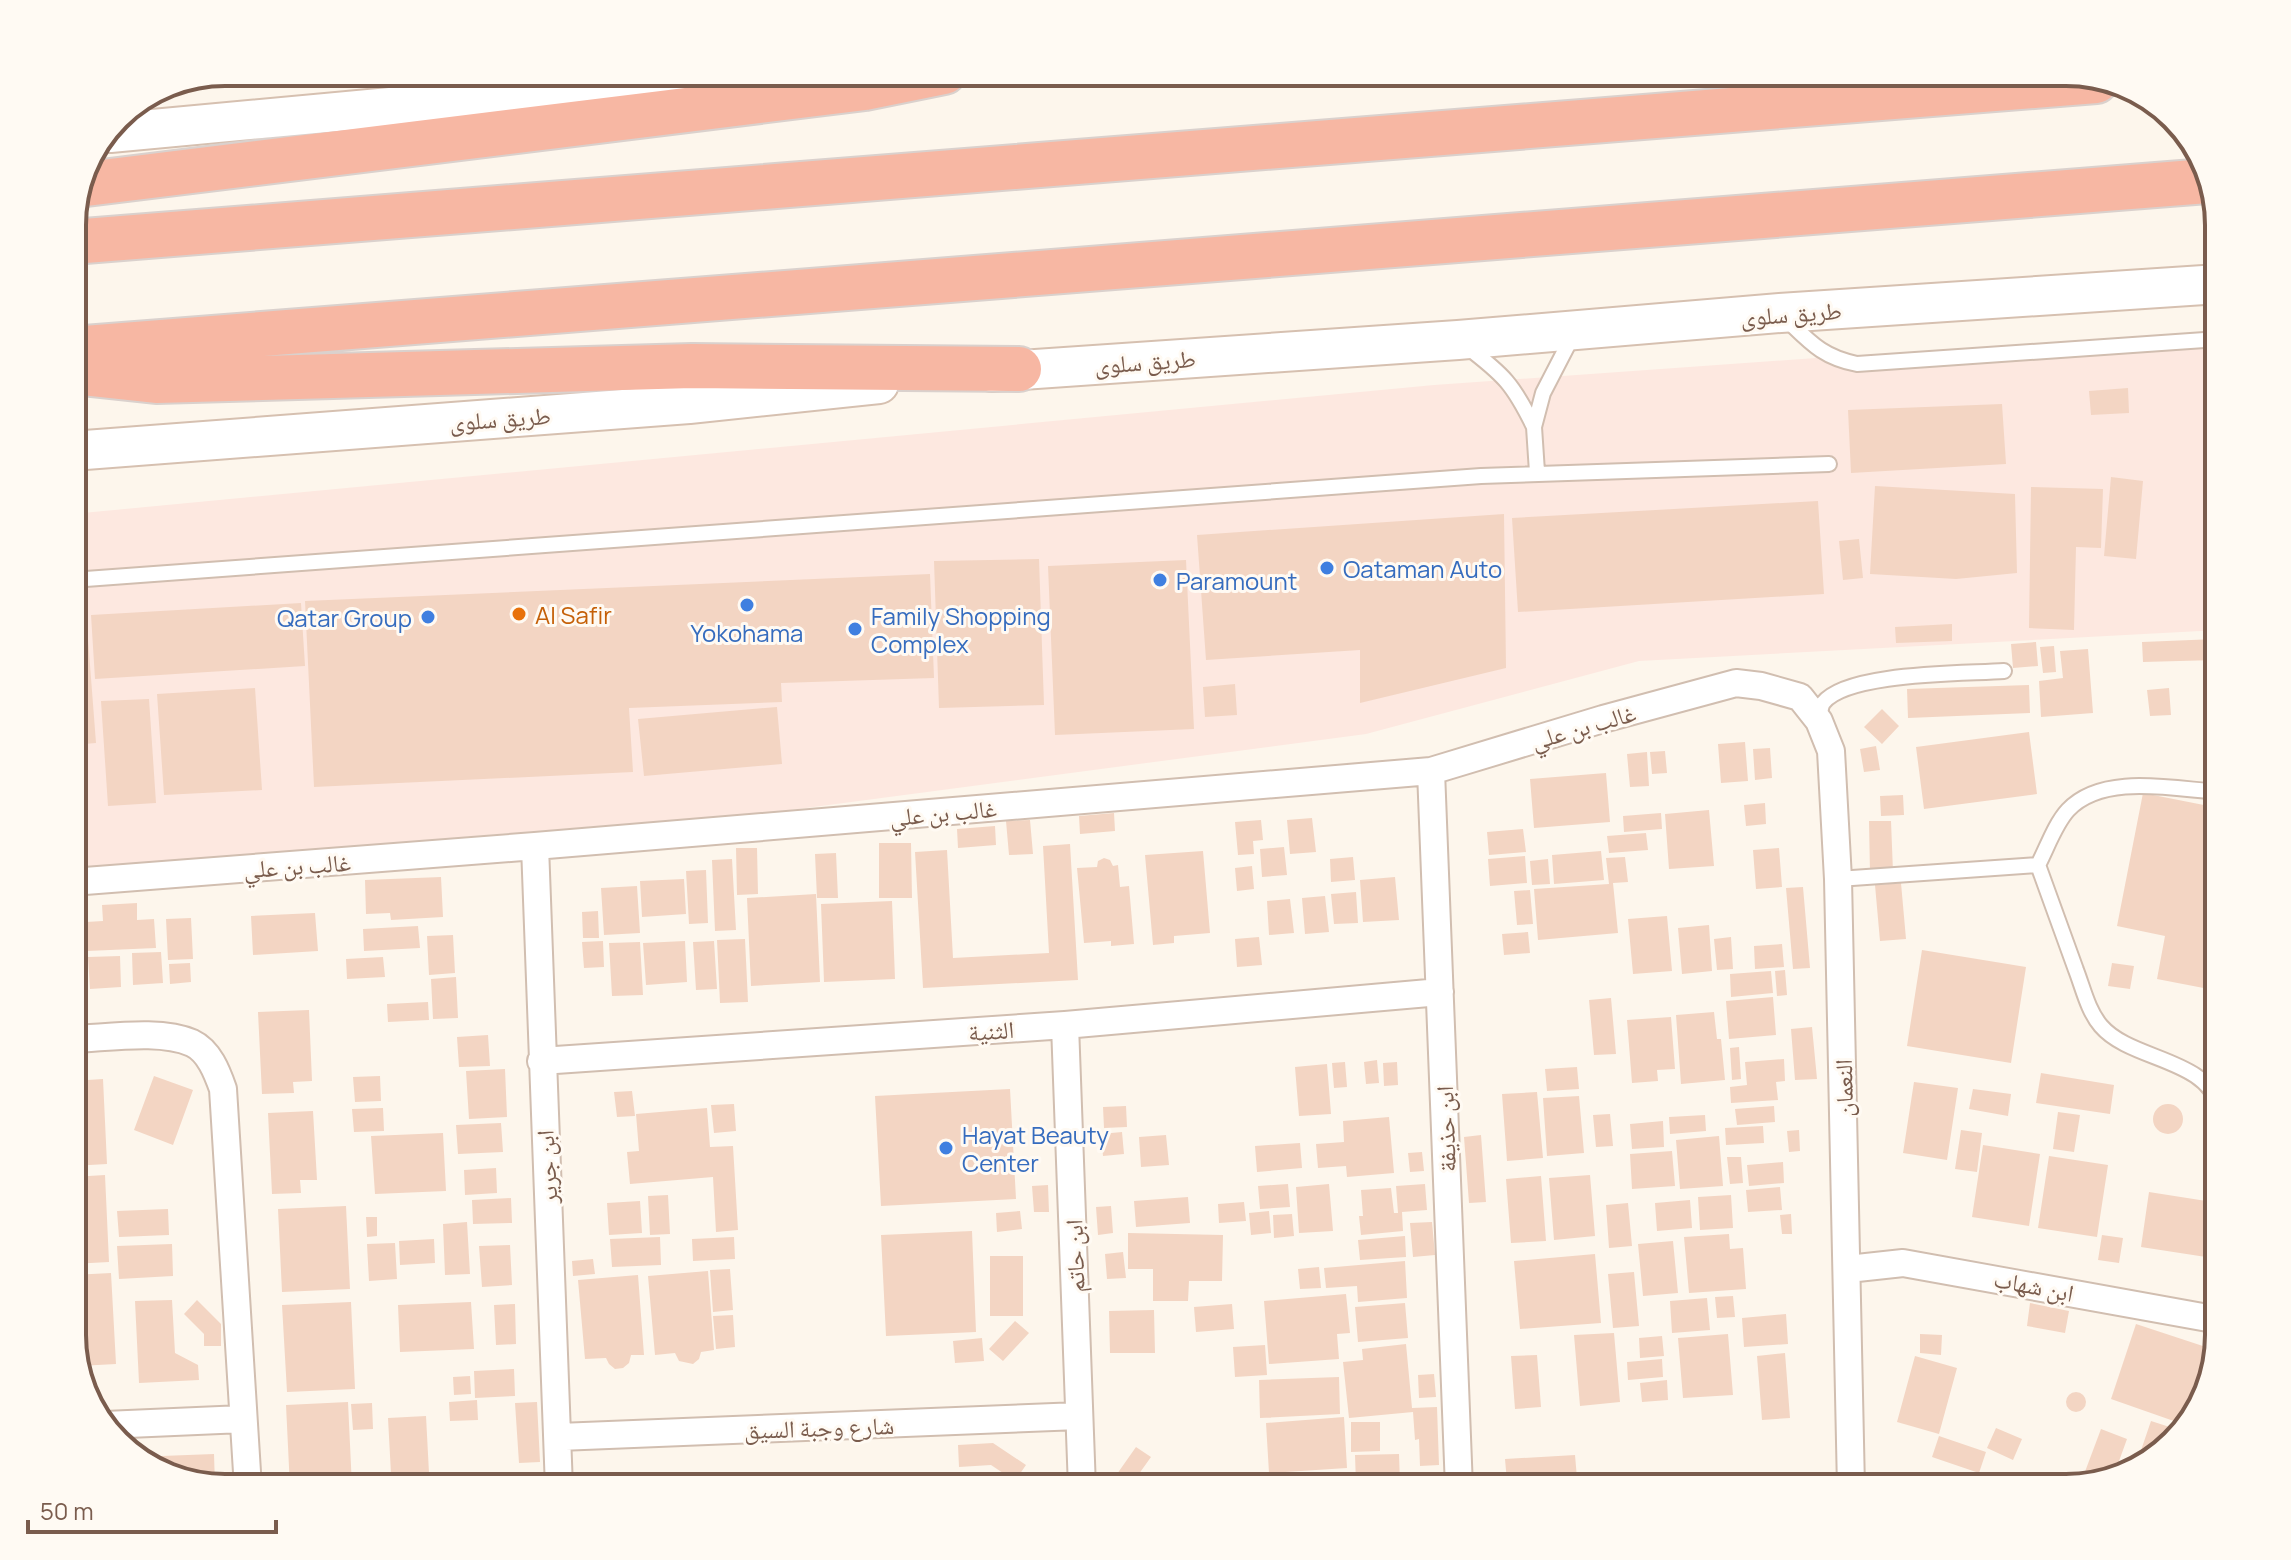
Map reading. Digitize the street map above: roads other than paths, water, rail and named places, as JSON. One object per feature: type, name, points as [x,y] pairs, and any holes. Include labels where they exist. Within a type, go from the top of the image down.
[{"type":"highway","points":[[94,183],[875,86]]},
{"type":"highway","points":[[86,241],[2033,86]]},
{"type":"highway","points":[[86,348],[2197,182]]},
{"type":"highway","points":[[86,374],[156,381],[692,366],[1019,369]]},
{"type":"main road","points":[[123,132],[616,86]]},
{"type":"main road","name":"طريق سلوى","points":[[86,450],[689,404],[1019,369],[2205,285]]},
{"type":"street","name":"غالب بن علي","points":[[86,881],[1431,771],[1736,683],[1761,686],[1800,697]]},
{"type":"street","name":"النعمان","points":[[1800,697],[1819,721],[1831,751],[1838,879],[1851,1474]]},
{"type":"street","name":"ابن حذيفة","points":[[1431,771],[1458,1474]]},
{"type":"street","name":"ابن جرير","points":[[535,846],[559,1474]]},
{"type":"street","name":"الثنية","points":[[541,1061],[1065,1025],[1440,992]]},
{"type":"street","name":"ابن حاتم","points":[[1065,1025],[1081,1474]]},
{"type":"street","points":[[86,1039],[167,1036],[194,1044],[214,1066],[223,1089],[247,1474]]},
{"type":"street","name":"ابن شهاب","points":[[1848,1269],[1903,1263],[2205,1317]]},
{"type":"street","name":"شارع وجبة السيق","points":[[559,1437],[1079,1416]]},
{"type":"street","points":[[119,1424],[243,1419]]},
{"type":"lane","points":[[1780,313],[1820,351],[1837,360],[1857,364],[2205,340]]},
{"type":"lane","points":[[1537,472],[1534,427],[1543,393],[1577,329]]},
{"type":"lane","points":[[1458,340],[1502,373],[1518,395],[1534,427]]},
{"type":"lane","points":[[86,579],[1537,472],[1829,464]]},
{"type":"lane","points":[[1819,721],[1822,705],[1839,690],[1864,681],[2004,671]]},
{"type":"lane","points":[[2205,791],[2128,786],[2105,788],[2084,797],[2067,811],[2038,865],[2100,1025],[2119,1042],[2199,1077],[2205,1085]]},
{"type":"lane","points":[[1838,879],[2038,865]]},
{"type":"place","name":"Oataman Auto","points":[[1327,568]]},
{"type":"place","name":"Paramount","points":[[1160,580]]},
{"type":"place","name":"Yokohama","points":[[747,605]]},
{"type":"place","name":"Al Safir","points":[[519,614]]},
{"type":"place","name":"Qatar Group","points":[[428,617]]},
{"type":"place","name":"Family Shopping Complex","points":[[855,629]]},
{"type":"place","name":"Hayat Beauty Center","points":[[946,1148]]}]
